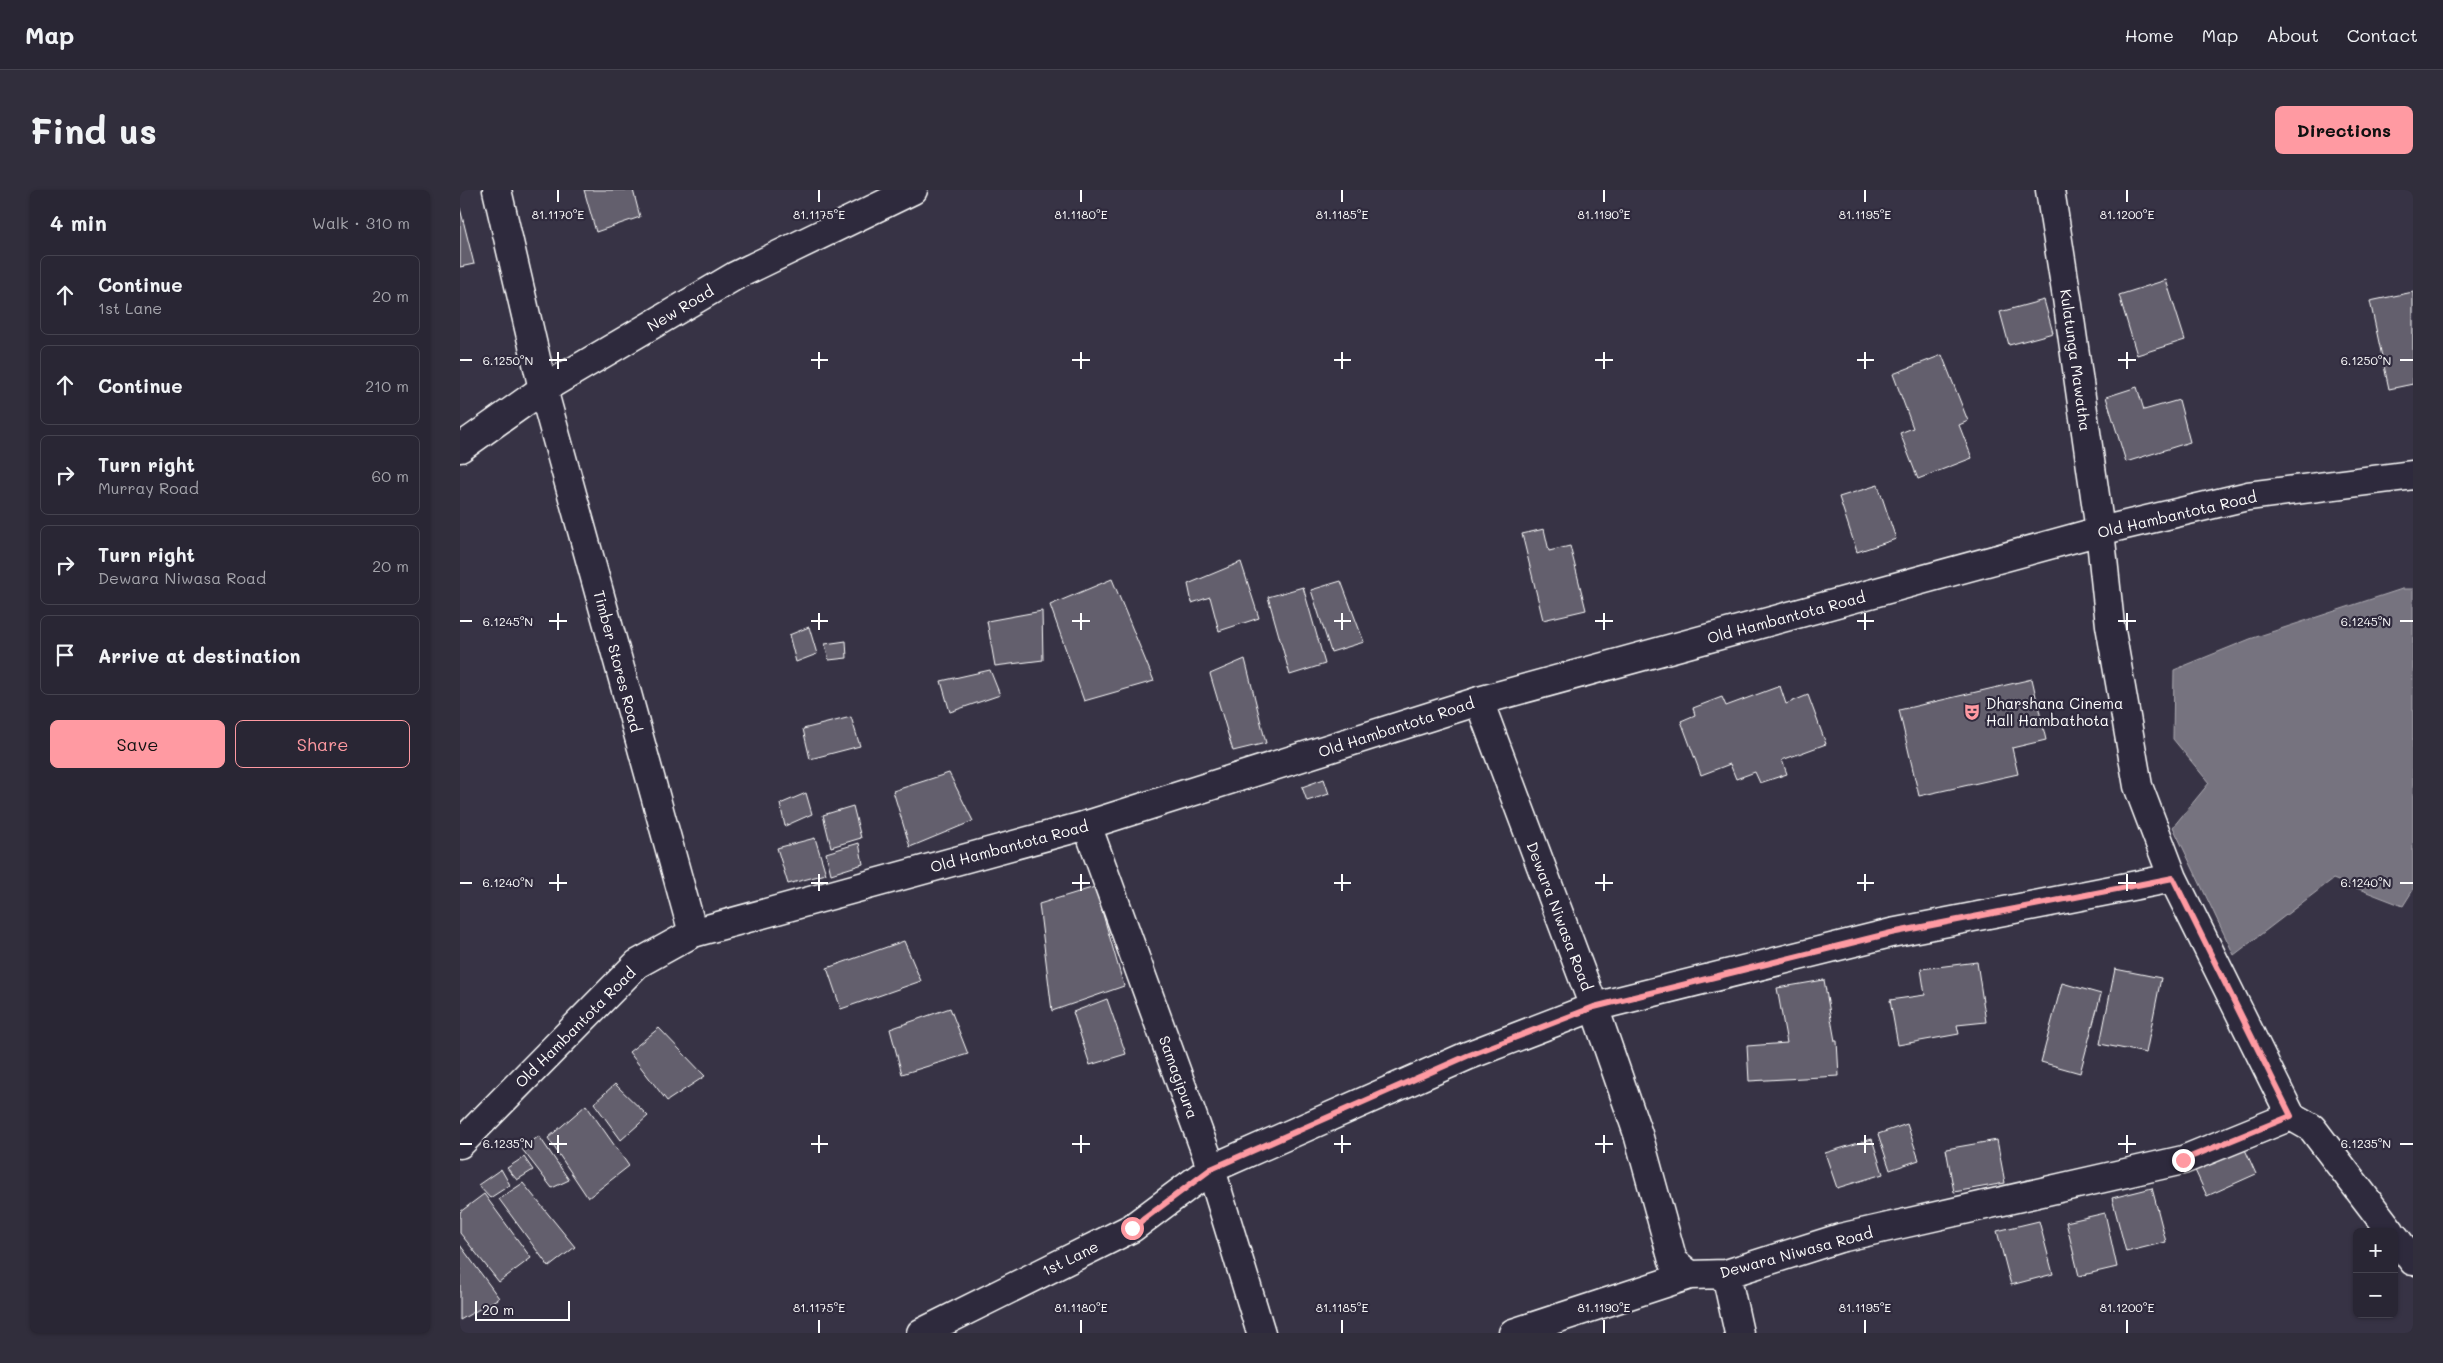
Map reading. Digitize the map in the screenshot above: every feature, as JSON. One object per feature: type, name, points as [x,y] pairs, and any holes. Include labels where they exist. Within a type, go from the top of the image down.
[{"type":"main road","name":"Timber Stores Road","points":[[497,190],[543,389],[693,933]]},
{"type":"main road","name":"New Road","points":[[460,448],[543,389],[735,276],[913,190]]},
{"type":"main road","name":"Kulatunga Mawatha","points":[[2050,190],[2100,531],[2110,625],[2138,786],[2173,878],[2291,1116]]},
{"type":"main road","name":"Old Hambantota Road","points":[[460,1144],[637,964],[693,933],[1087,825],[1479,701],[2100,531],[2248,496],[2413,475]]},
{"type":"main road","name":"Dewara Niwasa Road","points":[[1479,701],[1594,1007],[1638,1134],[1674,1260],[1690,1275],[1726,1274],[1840,1238],[2183,1160],[2291,1116]]},
{"type":"main road","name":"Samagipura","points":[[1087,825],[1211,1169],[1260,1333]]},
{"type":"main road","name":"1st Lane","points":[[921,1333],[1132,1228],[1211,1169],[1467,1056],[1594,1007],[1891,933],[2173,878]]},
{"type":"main road","points":[[2291,1116],[2312,1128],[2388,1228]]},
{"type":"main road","points":[[2398,1241],[2413,1260]]},
{"type":"main road","points":[[1726,1274],[1739,1333]]},
{"type":"main road","points":[[1513,1333],[1690,1275]]},
{"type":"shaded area","points":[[2402,589],[2413,589],[2413,890],[2403,906],[2333,879],[2234,955],[2173,827],[2209,783],[2173,739],[2174,670],[2250,639]]},
{"type":"building","points":[[584,190],[633,190],[640,217],[596,232]]},
{"type":"building","points":[[460,208],[474,264],[460,267]]},
{"type":"building","points":[[2166,280],[2185,340],[2137,355],[2119,295]]},
{"type":"building","points":[[2413,292],[2413,384],[2389,389],[2370,301]]},
{"type":"building","points":[[2044,300],[2053,333],[2009,345],[2000,312]]},
{"type":"building","points":[[1942,355],[1968,421],[1959,425],[1972,458],[1918,479],[1900,433],[1913,428],[1893,374]]},
{"type":"building","points":[[2137,387],[2144,410],[2179,400],[2190,442],[2126,462],[2106,397]]},
{"type":"building","points":[[1878,485],[1896,539],[1857,552],[1839,497]]},
{"type":"building","points":[[1544,529],[1549,551],[1570,546],[1586,610],[1543,620],[1522,534]]},
{"type":"building","points":[[1241,562],[1259,618],[1219,631],[1210,597],[1192,603],[1188,584]]},
{"type":"building","points":[[1112,579],[1154,681],[1084,701],[1050,605]]},
{"type":"building","points":[[1341,581],[1364,642],[1331,652],[1311,590]]},
{"type":"building","points":[[1303,587],[1325,664],[1290,675],[1268,597]]},
{"type":"building","points":[[1042,611],[1043,660],[995,666],[987,621]]},
{"type":"building","points":[[809,627],[817,654],[796,662],[789,635]]},
{"type":"building","points":[[846,641],[847,658],[829,660],[825,644]]},
{"type":"building","points":[[1245,659],[1266,743],[1233,751],[1210,674]]},
{"type":"building","points":[[990,670],[1000,695],[950,712],[941,681]]},
{"type":"building","points":[[2032,679],[2046,740],[2012,748],[2018,774],[1919,796],[1899,710]]},
{"type":"building","points":[[1780,686],[1786,704],[1808,695],[1826,744],[1782,760],[1787,774],[1760,783],[1755,772],[1736,779],[1730,764],[1701,775],[1681,721],[1695,715],[1693,708],[1722,697],[1726,706]]},
{"type":"building","points":[[851,717],[860,746],[810,759],[803,729]]},
{"type":"building","points":[[949,773],[973,821],[910,847],[893,791]]},
{"type":"building","points":[[1324,779],[1329,794],[1307,801],[1302,787]]},
{"type":"building","points":[[806,793],[812,814],[785,826],[780,804]]},
{"type":"building","points":[[853,806],[861,838],[831,847],[823,815]]},
{"type":"building","points":[[815,838],[826,874],[788,884],[777,848]]},
{"type":"building","points":[[859,843],[863,864],[831,874],[826,853]]},
{"type":"building","points":[[1095,887],[1124,986],[1052,1011],[1039,904]]},
{"type":"building","points":[[904,941],[921,981],[841,1009],[827,968]]},
{"type":"building","points":[[1977,962],[1986,1022],[1957,1025],[1959,1034],[1898,1045],[1890,1000],[1925,995],[1921,969]]},
{"type":"building","points":[[2115,969],[2161,978],[2146,1053],[2100,1044]]},
{"type":"building","points":[[1824,980],[1835,1041],[1837,1041],[1839,1076],[1749,1081],[1747,1046],[1787,1043],[1777,988]]},
{"type":"building","points":[[2062,983],[2101,994],[2080,1073],[2041,1062]]},
{"type":"building","points":[[1107,999],[1126,1054],[1090,1065],[1073,1012]]},
{"type":"building","points":[[950,1008],[968,1054],[902,1074],[890,1029]]},
{"type":"building","points":[[659,1028],[705,1076],[667,1101],[629,1052]]},
{"type":"building","points":[[615,1084],[648,1116],[621,1140],[594,1103]]},
{"type":"building","points":[[586,1105],[629,1166],[588,1198],[548,1138]]},
{"type":"building","points":[[1907,1124],[1919,1160],[1890,1170],[1878,1134]]},
{"type":"building","points":[[539,1136],[569,1180],[552,1188],[522,1149]]},
{"type":"building","points":[[1872,1139],[1883,1174],[1837,1188],[1825,1153]]},
{"type":"building","points":[[1997,1140],[2005,1183],[1954,1192],[1946,1149]]},
{"type":"building","points":[[2243,1145],[2256,1174],[2207,1196],[2194,1168]]},
{"type":"building","points":[[524,1157],[533,1170],[517,1180],[507,1168]]},
{"type":"building","points":[[501,1169],[510,1185],[490,1198],[478,1185]]},
{"type":"building","points":[[523,1183],[575,1247],[549,1267],[499,1199]]},
{"type":"building","points":[[2152,1188],[2166,1242],[2126,1252],[2112,1198]]},
{"type":"building","points":[[484,1194],[531,1258],[499,1282],[460,1233],[460,1212]]},
{"type":"building","points":[[2105,1213],[2117,1267],[2079,1276],[2066,1222]]},
{"type":"building","points":[[2039,1221],[2053,1274],[2011,1285],[1997,1231]]},
{"type":"building","points":[[460,1245],[499,1298],[460,1320]]},
{"type":"place","name":"Dharshana Cinema Hall Hambathota","points":[[1972,712]]},
{"type":"route","points":[[1132,1228],[1211,1169],[1467,1056],[1594,1007],[1891,933],[2173,878],[2291,1116],[2183,1160]]}]
